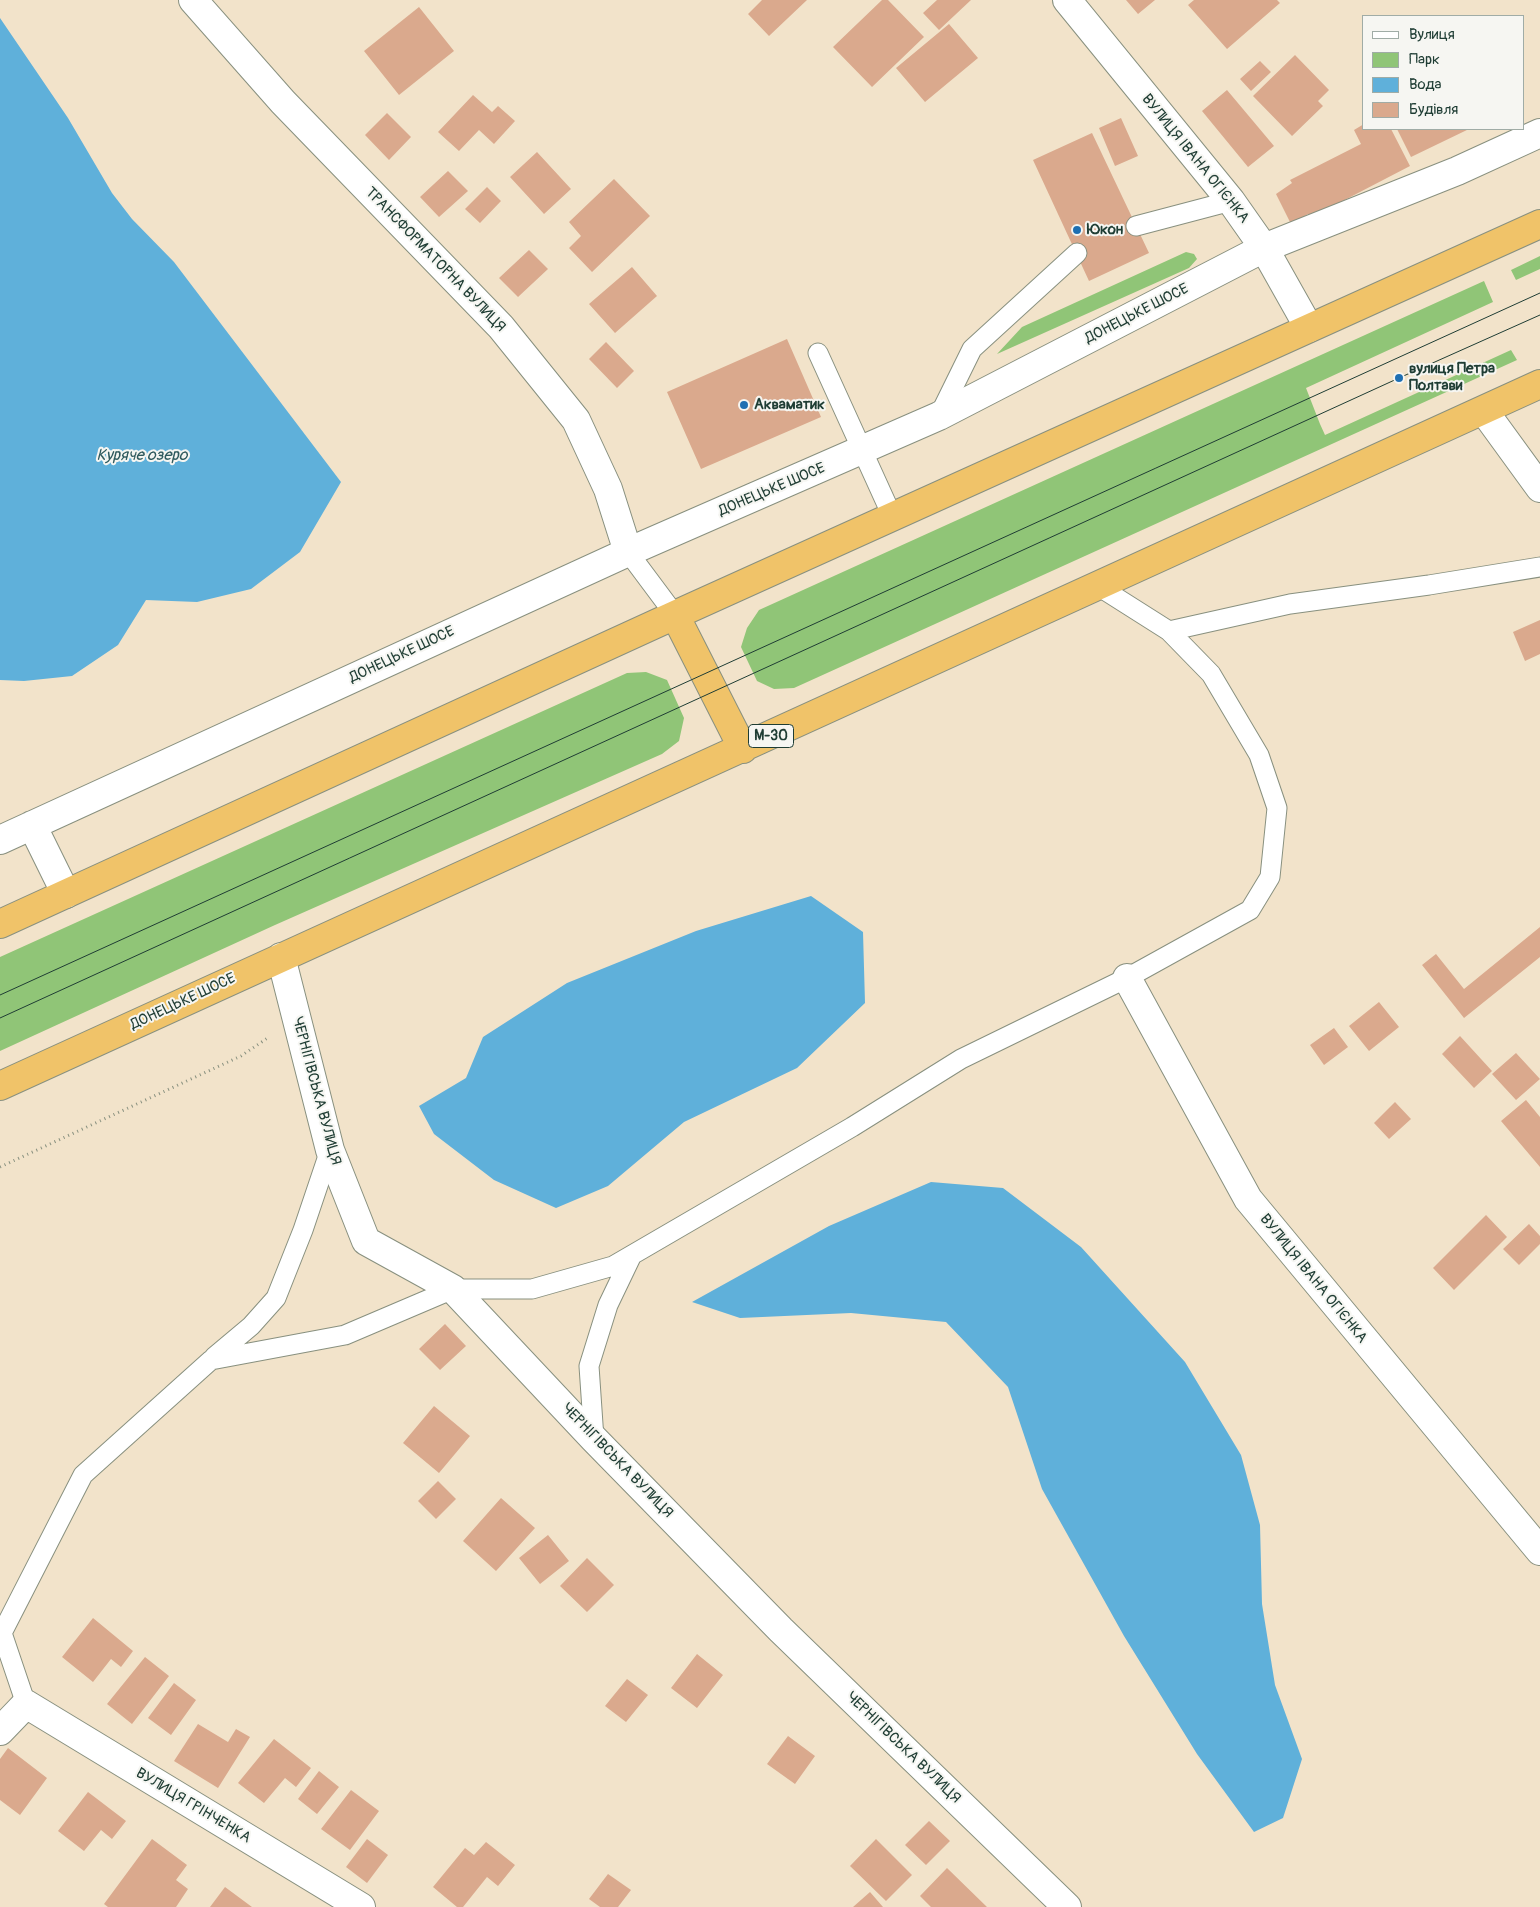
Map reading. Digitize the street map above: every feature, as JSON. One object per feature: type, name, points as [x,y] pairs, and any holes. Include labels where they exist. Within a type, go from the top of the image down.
[{"type":"highway","points":[[0,924],[675,615],[1540,224]]},
{"type":"highway","name":"ДОНЕЦЬКЕ ШОСЕ","points":[[0,1086],[743,749],[1540,384]]},
{"type":"highway","points":[[675,615],[743,749]]},
{"type":"street","name":"ТРАНСФОРМАТОРНА ВУЛИЦЯ","points":[[193,0],[283,102],[500,327],[576,420],[608,489],[628,552]]},
{"type":"street","name":"ВУЛИЦЯ ІВАНА ОГІЄНКА","points":[[1066,0],[1231,201],[1264,248],[1309,328]]},
{"type":"street","name":"ДОНЕЦЬКЕ ШОСЕ","points":[[0,840],[628,552],[939,416],[1264,248],[1457,171],[1540,133]]},
{"type":"street","points":[[1484,411],[1540,488]]},
{"type":"street","points":[[32,825],[66,894]]},
{"type":"street","name":"ЧЕРНІГІВСЬКА ВУЛИЦЯ","points":[[281,957],[330,1150],[366,1241],[453,1289],[594,1439],[781,1630],[1067,1907]]},
{"type":"street","name":"ВУЛИЦЯ ІВАНА ОГІЄНКА","points":[[1128,978],[1248,1199],[1540,1551]]},
{"type":"street","points":[[0,1731],[26,1704]]},
{"type":"street","name":"ВУЛИЦЯ ГРІНЧЕНКА","points":[[26,1704],[361,1907]]},
{"type":"lane","points":[[1136,226],[1231,201]]},
{"type":"lane","points":[[939,416],[972,349],[1077,253]]},
{"type":"lane","points":[[818,353],[893,518]]},
{"type":"lane","points":[[628,552],[675,615]]},
{"type":"lane","points":[[1169,631],[1290,604],[1429,585],[1540,567]]},
{"type":"lane","points":[[211,1360],[344,1335],[453,1289],[532,1290],[613,1266],[852,1127],[961,1059],[1128,978],[1250,910],[1270,877],[1277,808],[1259,755],[1211,674],[1169,631],[1098,586]]},
{"type":"lane","points":[[26,1704],[1,1632],[83,1475],[251,1326],[276,1298],[303,1230],[330,1150]]},
{"type":"lane","points":[[594,1439],[589,1366],[608,1305],[632,1255]]},
{"type":"path","points":[[0,1167],[241,1056],[296,1017]]},
{"type":"green space","points":[[1186,252],[1194,254],[1197,259],[1189,268],[997,354],[1022,327]]},
{"type":"green space","points":[[1540,256],[1540,269],[1516,280],[1511,270]]},
{"type":"green space","points":[[1484,281],[1493,302],[1306,388],[1320,424],[1325,435],[1511,350],[1517,360],[794,688],[774,689],[757,681],[741,647],[747,628],[759,610]]},
{"type":"green space","points":[[646,672],[667,680],[684,718],[679,741],[662,754],[275,925],[0,1051],[0,957],[627,673]]},
{"type":"water","name":"Куряче озеро","points":[[0,18],[68,118],[112,193],[132,219],[174,262],[341,482],[300,552],[251,589],[197,602],[146,600],[118,645],[72,676],[24,681],[0,680]]},
{"type":"water","points":[[811,896],[863,932],[865,1003],[797,1068],[684,1122],[608,1186],[556,1208],[494,1180],[434,1134],[419,1106],[466,1078],[483,1037],[567,983],[696,931]]},
{"type":"water","points":[[931,1182],[1003,1188],[1081,1247],[1185,1362],[1241,1455],[1260,1525],[1262,1604],[1275,1685],[1302,1759],[1283,1818],[1254,1832],[1197,1754],[1124,1636],[1042,1489],[1008,1387],[946,1322],[851,1313],[740,1318],[692,1302],[829,1226]]},
{"type":"building","points":[[762,0],[807,0],[769,36],[748,14]]},
{"type":"building","points":[[882,0],[888,0],[924,37],[872,87],[833,47]]},
{"type":"building","points":[[937,0],[971,0],[939,30],[923,13]]},
{"type":"building","points":[[1126,0],[1155,0],[1138,14]]},
{"type":"building","points":[[1194,0],[1277,0],[1280,3],[1227,49],[1188,5]]},
{"type":"building","points":[[419,7],[454,51],[399,95],[364,51]]},
{"type":"building","points":[[949,24],[978,58],[925,102],[896,68]]},
{"type":"building","points":[[1295,55],[1329,90],[1318,101],[1323,106],[1292,136],[1253,96]]},
{"type":"building","points":[[1260,61],[1271,72],[1251,91],[1240,79]]},
{"type":"building","points":[[1227,90],[1274,146],[1248,167],[1202,111]]},
{"type":"building","points":[[473,95],[492,112],[498,106],[515,121],[494,144],[479,130],[459,151],[438,132]]},
{"type":"building","points":[[387,113],[411,137],[389,160],[365,135]]},
{"type":"building","points":[[1121,118],[1138,156],[1115,166],[1099,128]]},
{"type":"building","points":[[1362,125],[1362,130],[1392,130],[1410,166],[1310,218],[1308,214],[1291,224],[1276,194],[1292,183],[1290,180],[1361,144],[1354,130]]},
{"type":"building","points":[[1398,130],[1467,130],[1411,157]]},
{"type":"building","points":[[1092,133],[1149,253],[1089,281],[1033,160]]},
{"type":"building","points":[[537,152],[571,189],[544,214],[510,177]]},
{"type":"building","points":[[448,171],[468,191],[439,217],[420,197]]},
{"type":"building","points":[[614,179],[650,216],[592,272],[569,248],[581,236],[569,222]]},
{"type":"building","points":[[487,187],[501,201],[480,223],[465,209]]},
{"type":"building","points":[[529,250],[548,269],[518,297],[499,278]]},
{"type":"building","points":[[632,267],[657,296],[615,333],[589,304]]},
{"type":"building","name":"Акваматик","points":[[787,339],[821,417],[701,469],[667,392]]},
{"type":"building","points":[[606,342],[634,371],[617,388],[589,359]]},
{"type":"building","points":[[1540,620],[1540,654],[1525,661],[1513,632]]},
{"type":"building","points":[[1540,927],[1540,957],[1464,1018],[1422,965],[1436,954],[1464,989]]},
{"type":"building","points":[[1379,1002],[1399,1027],[1369,1051],[1349,1026]]},
{"type":"building","points":[[1334,1028],[1348,1047],[1324,1065],[1310,1045]]},
{"type":"building","points":[[1460,1036],[1492,1071],[1474,1088],[1442,1054]]},
{"type":"building","points":[[1516,1053],[1540,1079],[1516,1100],[1492,1074]]},
{"type":"building","points":[[1526,1100],[1540,1117],[1540,1167],[1501,1121]]},
{"type":"building","points":[[1395,1102],[1411,1119],[1389,1139],[1374,1123]]},
{"type":"building","points":[[1486,1215],[1507,1237],[1454,1290],[1433,1268]]},
{"type":"building","points":[[1529,1224],[1540,1236],[1540,1244],[1519,1265],[1503,1249]]},
{"type":"building","points":[[445,1324],[466,1346],[440,1370],[419,1349]]},
{"type":"building","points":[[434,1406],[470,1436],[439,1473],[403,1443]]},
{"type":"building","points":[[438,1481],[456,1499],[436,1519],[418,1501]]},
{"type":"building","points":[[501,1498],[535,1528],[496,1571],[463,1541]]},
{"type":"building","points":[[548,1535],[569,1561],[540,1584],[519,1558]]},
{"type":"building","points":[[587,1558],[614,1585],[587,1612],[560,1586]]},
{"type":"building","points":[[93,1618],[133,1651],[121,1667],[111,1659],[93,1682],[62,1657]]},
{"type":"building","points":[[697,1654],[723,1675],[697,1708],[671,1688]]},
{"type":"building","points":[[145,1657],[169,1676],[132,1724],[107,1704]]},
{"type":"building","points":[[627,1679],[648,1695],[626,1722],[605,1706]]},
{"type":"building","points":[[174,1683],[196,1700],[171,1735],[148,1718]]},
{"type":"building","points":[[198,1724],[228,1742],[236,1729],[250,1737],[218,1788],[174,1761]]},
{"type":"building","points":[[788,1736],[815,1756],[795,1784],[767,1764]]},
{"type":"building","points":[[274,1739],[311,1768],[296,1787],[285,1778],[264,1803],[238,1783]]},
{"type":"building","points":[[8,1748],[47,1778],[20,1815],[0,1800],[0,1759]]},
{"type":"building","points":[[319,1771],[339,1787],[317,1814],[298,1799]]},
{"type":"building","points":[[351,1790],[379,1811],[350,1850],[321,1829]]},
{"type":"building","points":[[88,1792],[126,1821],[112,1839],[101,1830],[84,1851],[58,1831]]},
{"type":"building","points":[[929,1821],[950,1841],[926,1865],[905,1845]]},
{"type":"building","points":[[152,1839],[187,1865],[176,1880],[188,1889],[176,1907],[108,1907],[104,1904]]},
{"type":"building","points":[[367,1839],[388,1855],[367,1883],[346,1867]]},
{"type":"building","points":[[876,1839],[912,1875],[886,1901],[850,1866]]},
{"type":"building","points":[[486,1842],[515,1865],[498,1886],[487,1877],[463,1907],[457,1907],[433,1887],[465,1848],[474,1855]]},
{"type":"building","points":[[947,1868],[987,1907],[931,1907],[920,1896]]},
{"type":"building","points":[[608,1874],[631,1890],[618,1907],[600,1907],[589,1899]]},
{"type":"building","points":[[225,1887],[252,1907],[210,1907]]},
{"type":"building","points":[[870,1892],[883,1907],[853,1907]]},
{"type":"tram line","points":[[0,995],[1540,293]]},
{"type":"tram line","points":[[0,1018],[1540,315]]},
{"type":"place","name":"Юкон","points":[[1077,230]]},
{"type":"place","name":"вулиця Петра Полтави","points":[[1399,378]]},
{"type":"place","name":"Акваматик","points":[[744,405]]}]
